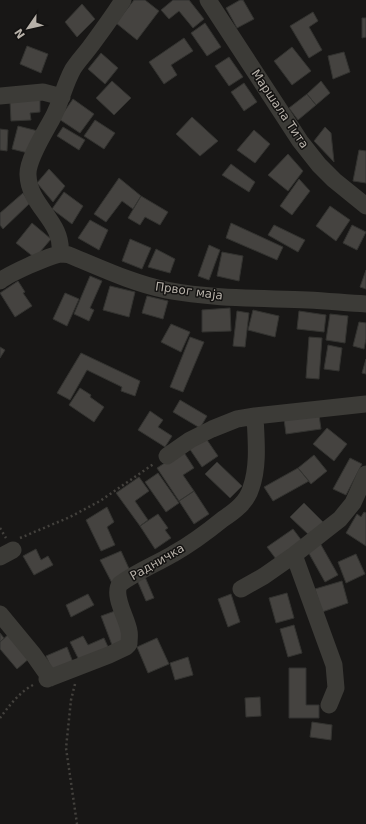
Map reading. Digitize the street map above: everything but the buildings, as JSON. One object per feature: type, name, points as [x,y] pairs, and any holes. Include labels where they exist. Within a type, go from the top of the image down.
[{"type":"street","points":[[1,277],[60,254],[61,247],[58,232],[33,194],[28,174],[30,163],[56,112],[67,79],[74,67],[123,0]]},
{"type":"street","name":"Маршала Тита","points":[[208,0],[300,141],[319,165],[334,180],[366,206]]},
{"type":"street","points":[[0,96],[43,92],[62,97]]},
{"type":"street","name":"Првог маја","points":[[60,254],[69,255],[136,281],[166,290],[203,295],[256,299],[308,300],[366,304]]},
{"type":"street","points":[[167,456],[190,440],[222,424],[256,416],[366,404]]},
{"type":"street","name":"Радничка","points":[[48,678],[126,647],[129,644],[129,630],[117,592],[120,584],[175,553],[209,531],[247,499],[252,488],[255,471],[256,416]]},
{"type":"street","points":[[241,588],[264,576],[328,530],[347,512],[366,474]]},
{"type":"street","points":[[294,555],[334,665],[336,688],[329,705]]},
{"type":"street","points":[[0,614],[33,654],[48,678]]},
{"type":"path","points":[[9,549],[100,501],[167,456]]},
{"type":"path","points":[[77,824],[66,748],[71,700],[80,666]]},
{"type":"path","points":[[0,718],[12,702],[30,686],[48,678]]}]
